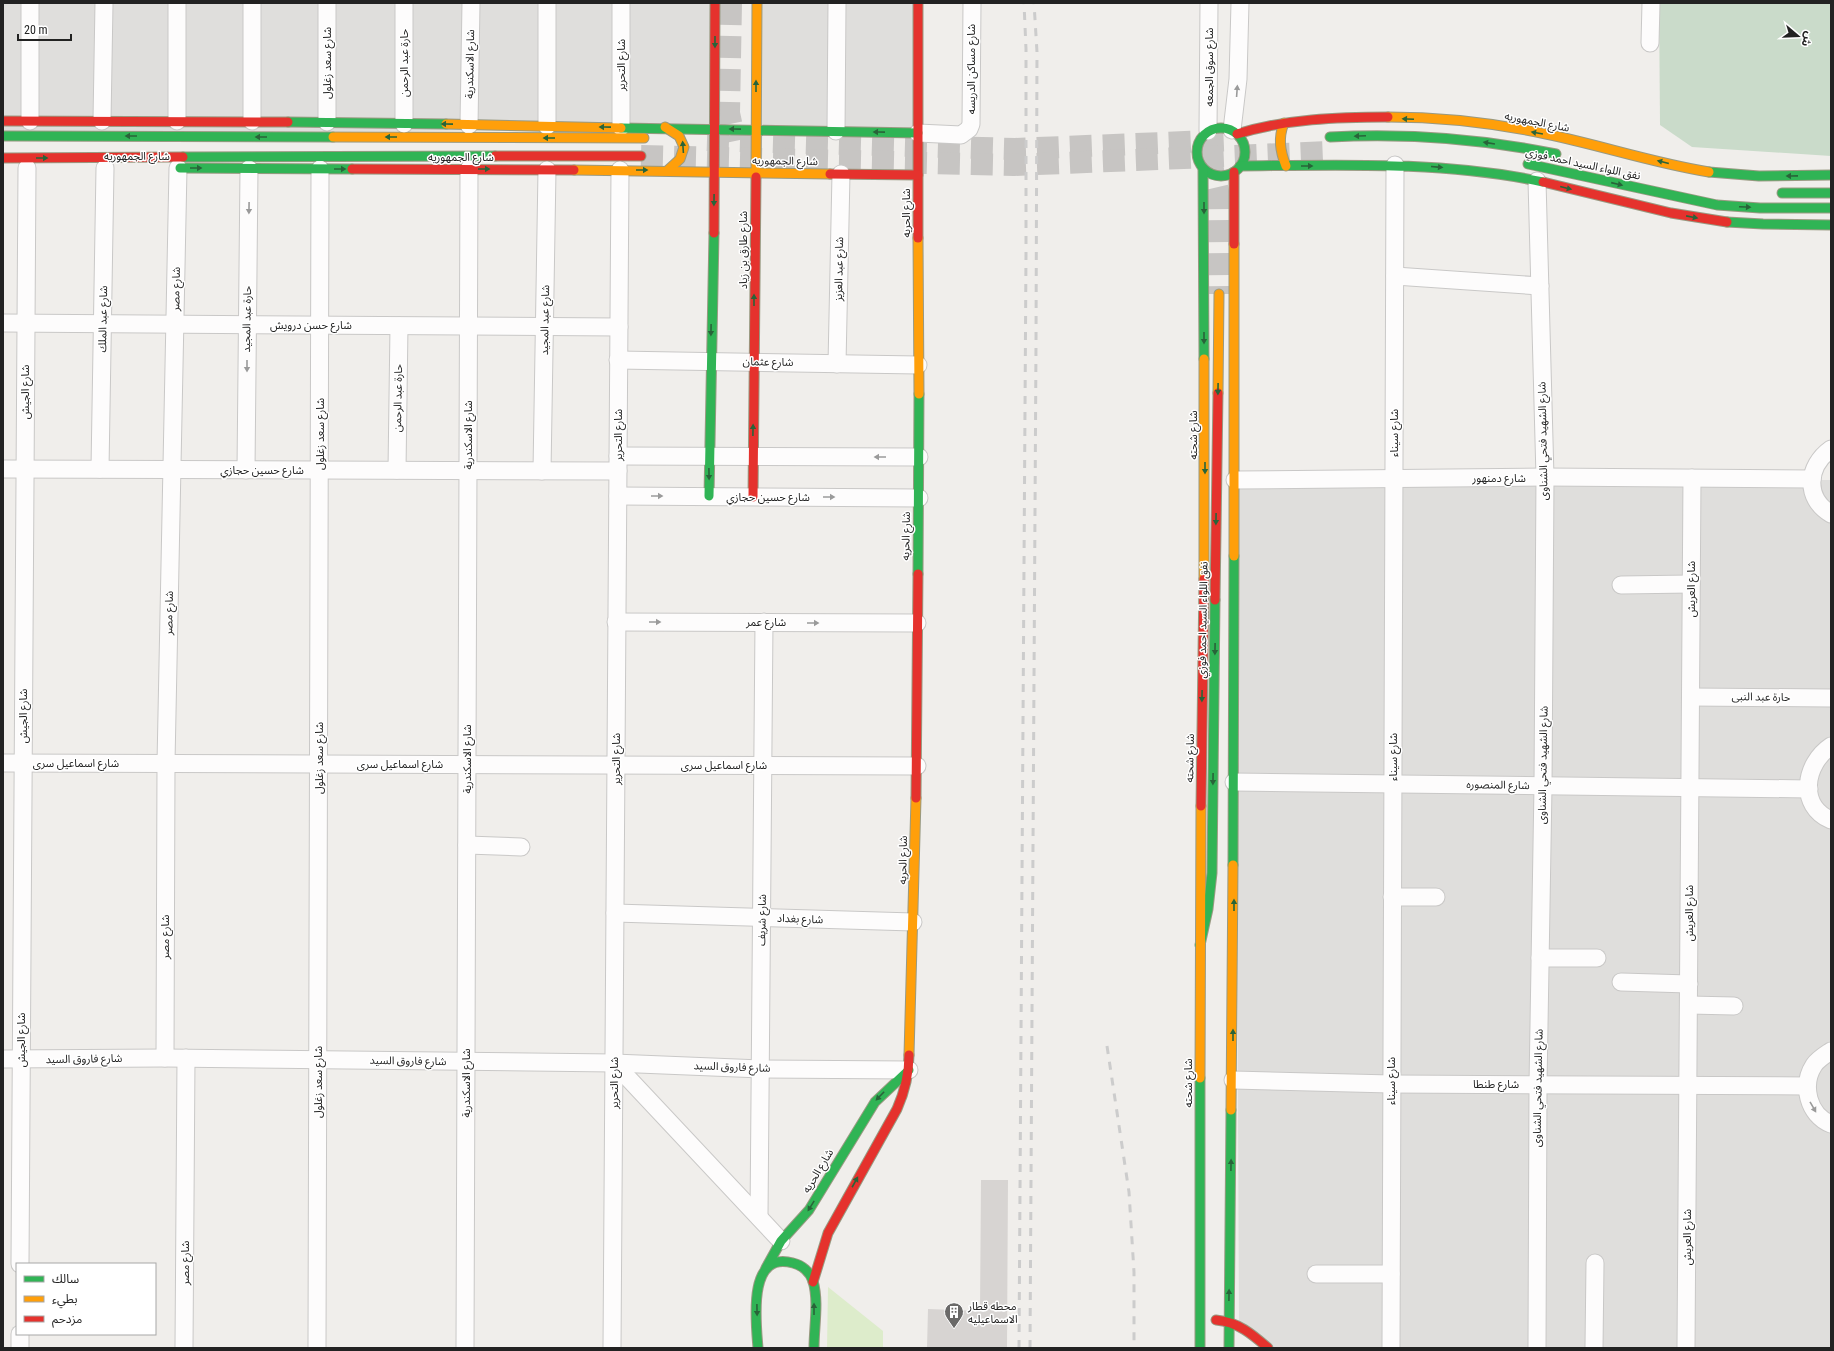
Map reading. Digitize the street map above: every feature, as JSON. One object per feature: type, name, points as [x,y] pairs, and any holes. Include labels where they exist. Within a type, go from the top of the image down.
[{"type":"main road","points":[[709,496],[708,456],[715,172],[715,3]]},
{"type":"main road","name":"شارع طارق بن زياد","points":[[753,497],[757,3]]},
{"type":"main road","name":"شارع الحريه","points":[[814,1348],[813,1282],[828,1233],[897,1109],[905,1090],[909,1070],[917,766],[919,498],[918,3]]},
{"type":"main road","name":"شارع الجمهوريه","points":[[1235,132],[1284,123],[1351,117],[1467,123],[1545,134],[1692,169],[1716,173],[1765,176],[1831,175]]},
{"type":"main road","points":[[3,121],[252,121],[621,128],[665,127],[918,133]]},
{"type":"main road","points":[[1284,123],[1280,132],[1280,146],[1286,166]]},
{"type":"main road","points":[[665,127],[676,132],[683,141],[684,153],[678,164],[668,170]]},
{"type":"main road","points":[[1229,1348],[1234,782],[1234,480],[1230,235],[1237,169],[1245,155],[1245,149],[1241,138],[1235,132],[1221,127],[1208,131],[1203,135],[1197,146],[1197,158],[1203,169],[1218,176],[1237,169],[1286,166],[1395,165],[1467,170],[1537,181],[1677,214],[1710,220],[1757,225],[1831,225]]},
{"type":"main road","name":"نفق اللواء السيد احمد فوزي","points":[[1330,137],[1397,134],[1435,137],[1471,140],[1565,156]]},
{"type":"main road","name":"شارع الجمهوريه","points":[[3,136],[644,138]]},
{"type":"main road","name":"شارع الجمهوريه","points":[[3,158],[641,156]]},
{"type":"main road","name":"نفق اللواء السيد احمد فوزي","points":[[1519,162],[1717,205],[1760,208],[1831,208]]},
{"type":"main road","points":[[3,167],[31,168]]},
{"type":"main road","name":"شارع الجمهوريه","points":[[174,168],[668,170],[918,175]]},
{"type":"main road","name":"شارع شحته","points":[[1200,1348],[1200,945],[1208,235],[1203,169]]},
{"type":"main road","points":[[1770,193],[1831,193]]},
{"type":"main road","name":"نفق اللواء السيد احمد فوزي","points":[[1200,945],[1208,909],[1212,873],[1219,294]]},
{"type":"main road","name":"شارع الحريه","points":[[755,1347],[757,1292],[760,1278],[781,1241],[809,1210],[874,1102],[909,1070]]},
{"type":"main road","points":[[766,1268],[779,1261],[793,1262],[806,1269],[813,1282]]},
{"type":"main road","points":[[1200,1321],[1214,1320],[1229,1322],[1248,1330],[1265,1347]]},
{"type":"street","points":[[30,3],[30,121]]},
{"type":"street","points":[[102,121],[104,3]]},
{"type":"street","points":[[178,3],[178,121]]},
{"type":"street","points":[[252,3],[252,121]]},
{"type":"street","name":"شارع سعد زغلول","points":[[327,3],[327,122]]},
{"type":"street","name":"حارة عبد الرحمن","points":[[404,3],[404,124]]},
{"type":"street","name":"شارع الاسكندرية","points":[[469,125],[471,3]]},
{"type":"street","points":[[547,3],[547,126]]},
{"type":"street","name":"شارع التحرير","points":[[621,3],[621,128]]},
{"type":"street","points":[[836,131],[838,3]]},
{"type":"street","name":"شارع مساكن الدريسه","points":[[918,133],[961,135],[969,129],[971,124],[972,3]]},
{"type":"street","name":"شارع سوق الجمعه","points":[[1208,131],[1209,3]]},
{"type":"street","points":[[1235,132],[1240,3]]},
{"type":"street","points":[[1650,43],[1651,3]]},
{"type":"street","name":"شارع سيناء","points":[[1391,1348],[1395,165]]},
{"type":"street","name":"شارع الجيش","points":[[20,1263],[25,323],[31,168]]},
{"type":"street","name":"شارع عبد الملك","points":[[100,469],[105,168]]},
{"type":"street","name":"شارع مصر","points":[[165,1058],[166,763],[175,324],[174,168]]},
{"type":"street","name":"حارة عبد المجيد","points":[[246,470],[249,169]]},
{"type":"street","name":"شارع سعد زغلول","points":[[317,1348],[320,169]]},
{"type":"street","name":"شارع الاسكندرية","points":[[465,1348],[469,169]]},
{"type":"street","name":"شارع عبد المجيد","points":[[542,471],[547,170]]},
{"type":"street","name":"شارع التحرير","points":[[612,1348],[620,170]]},
{"type":"street","name":"شارع عبد العزيز","points":[[837,364],[841,174]]},
{"type":"street","name":"شارع الشهيد فتحي الشناوى","points":[[1537,181],[1545,477],[1543,786],[1538,1085],[1537,1348]]},
{"type":"street","points":[[1395,276],[1540,286]]},
{"type":"street","name":"شارع حسن درويش","points":[[3,323],[619,327]]},
{"type":"street","name":"حارة عبد الرحمن","points":[[397,470],[399,326]]},
{"type":"street","name":"شارع عثمان","points":[[618,360],[918,365]]},
{"type":"street","points":[[1831,449],[1817,461],[1812,479],[1812,488],[1815,497],[1820,505],[1831,514]]},
{"type":"street","name":"شارع حسين حجازي","points":[[3,469],[542,471],[708,456],[918,457]]},
{"type":"street","name":"شارع دمنهور","points":[[1234,480],[1545,477],[1812,479]]},
{"type":"street","name":"شارع العريش","points":[[1686,1348],[1692,478]]},
{"type":"street","name":"شارع حسين حجازي","points":[[618,496],[919,498]]},
{"type":"street","points":[[1621,585],[1691,584]]},
{"type":"street","name":"شارع عمر","points":[[616,622],[917,623]]},
{"type":"street","name":"شارع شريف","points":[[759,1217],[764,765],[764,622]]},
{"type":"street","name":"حارة عبد النبى","points":[[1691,697],[1831,698]]},
{"type":"street","points":[[1831,746],[1823,752],[1813,764],[1808,779],[1812,801],[1818,811],[1831,820]]},
{"type":"street","name":"شارع اسماعيل سرى","points":[[3,763],[917,766]]},
{"type":"street","name":"شارع المنصوره","points":[[1234,782],[1809,789]]},
{"type":"street","points":[[467,845],[521,847]]},
{"type":"street","points":[[1392,897],[1436,897]]},
{"type":"street","name":"شارع بغداد","points":[[615,913],[913,922]]},
{"type":"street","points":[[1540,958],[1598,958]]},
{"type":"street","points":[[1621,982],[1689,984]]},
{"type":"street","points":[[1689,1005],[1734,1006]]},
{"type":"street","points":[[1831,1051],[1814,1065],[1809,1075],[1807,1086],[1808,1097],[1812,1107],[1819,1116],[1831,1124]]},
{"type":"street","name":"شارع مصر","points":[[184,1348],[186,1058]]},
{"type":"street","name":"شارع فاروق السيد","points":[[3,1059],[318,1059],[614,1063],[761,1069],[909,1070]]},
{"type":"street","points":[[614,1063],[781,1241]]},
{"type":"street","name":"شارع طنطا","points":[[1232,1080],[1391,1084],[1807,1086]]},
{"type":"street","points":[[1594,1348],[1595,1263]]},
{"type":"street","points":[[1316,1274],[1391,1274]]},
{"type":"street","points":[[20,1335],[20,1348]]},
{"type":"shaded area","points":[[3,3],[715,3],[714,129],[3,133]]},
{"type":"shaded area","points":[[758,3],[918,3],[917,131],[756,129]]},
{"type":"shaded area","points":[[1235,480],[1831,480],[1831,1348],[1271,1348],[1239,1325]]},
{"type":"green space","points":[[1659,3],[1831,3],[1831,156],[1692,147],[1660,125]]},
{"type":"green space","points":[[828,1287],[883,1331],[883,1348],[827,1348]]},
{"type":"building","points":[[981,1180],[1008,1180],[1007,1348],[927,1348],[928,1309],[980,1311]]},
{"type":"tunnel","points":[[731,3],[729,113],[735,141]]},
{"type":"tunnel","points":[[707,140],[1015,149],[1234,140]]},
{"type":"tunnel","points":[[641,156],[1014,165],[1329,152]]},
{"type":"tunnel","points":[[1205,157],[1213,170],[1218,191],[1219,294]]},
{"type":"railway","points":[[1019,1348],[1026,254],[1026,49],[1024,3]]},
{"type":"railway","points":[[1030,1348],[1037,52],[1034,3]]},
{"type":"railway","points":[[1107,1046],[1129,1192],[1134,1272],[1134,1348]]},
{"type":"traffic: fast","points":[[288,122],[446,124]]},
{"type":"traffic: fast","points":[[621,128],[918,133]]},
{"type":"traffic: fast","points":[[1216,128],[1226,128],[1235,132],[1241,138],[1244,143],[1245,152],[1244,161],[1235,172],[1226,176],[1216,176],[1207,172],[1201,166],[1197,157],[1197,147],[1201,138],[1207,132],[1216,128]]},
{"type":"traffic: fast","points":[[3,136],[333,137]]},
{"type":"traffic: fast","points":[[1330,137],[1415,136],[1443,138],[1499,144],[1556,154]]},
{"type":"traffic: fast","points":[[183,157],[495,156]]},
{"type":"traffic: fast","points":[[1528,164],[1717,205],[1760,208],[1831,208]]},
{"type":"traffic: fast","points":[[1240,166],[1354,165],[1430,167],[1506,175],[1543,182]]},
{"type":"traffic: fast","points":[[180,168],[352,169]]},
{"type":"traffic: fast","points":[[1203,169],[1204,359]]},
{"type":"traffic: fast","points":[[1709,172],[1759,176],[1831,175]]},
{"type":"traffic: fast","points":[[1782,193],[1831,193]]},
{"type":"traffic: fast","points":[[1727,222],[1831,225]]},
{"type":"traffic: fast","points":[[709,496],[714,233]]},
{"type":"traffic: fast","points":[[918,574],[919,394]]},
{"type":"traffic: fast","points":[[1233,865],[1234,556]]},
{"type":"traffic: fast","points":[[1200,945],[1208,909],[1212,873],[1215,600]]},
{"type":"traffic: fast","points":[[766,1268],[781,1241],[809,1210],[875,1102],[909,1070]]},
{"type":"traffic: fast","points":[[1200,1078],[1200,1348]]},
{"type":"traffic: fast","points":[[1229,1348],[1231,1110]]},
{"type":"traffic: fast","points":[[758,1348],[756,1306],[761,1277],[768,1267],[778,1262],[800,1265],[812,1278],[816,1297],[814,1348]]},
{"type":"traffic: slow","points":[[756,177],[757,3]]},
{"type":"traffic: slow","points":[[1388,117],[1448,119],[1526,130],[1566,138],[1668,164],[1709,172]]},
{"type":"traffic: slow","points":[[1284,123],[1280,144],[1286,166]]},
{"type":"traffic: slow","points":[[446,124],[621,128]]},
{"type":"traffic: slow","points":[[665,127],[679,136],[684,147],[680,159],[668,170]]},
{"type":"traffic: slow","points":[[333,137],[644,138]]},
{"type":"traffic: slow","points":[[574,170],[830,174]]},
{"type":"traffic: slow","points":[[918,238],[919,394]]},
{"type":"traffic: slow","points":[[1234,244],[1234,556]]},
{"type":"traffic: slow","points":[[1218,393],[1219,294]]},
{"type":"traffic: slow","points":[[1204,359],[1204,579]]},
{"type":"traffic: slow","points":[[909,1055],[916,798]]},
{"type":"traffic: slow","points":[[1200,1078],[1201,806]]},
{"type":"traffic: slow","points":[[1231,1110],[1233,865]]},
{"type":"traffic: jam","points":[[714,233],[715,3]]},
{"type":"traffic: jam","points":[[918,3],[918,238]]},
{"type":"traffic: jam","points":[[1237,134],[1293,122],[1388,117]]},
{"type":"traffic: jam","points":[[3,121],[288,122]]},
{"type":"traffic: jam","points":[[495,156],[641,156]]},
{"type":"traffic: jam","points":[[3,158],[183,157]]},
{"type":"traffic: jam","points":[[352,169],[574,170]]},
{"type":"traffic: jam","points":[[1234,172],[1234,244]]},
{"type":"traffic: jam","points":[[830,174],[918,175]]},
{"type":"traffic: jam","points":[[753,497],[756,177]]},
{"type":"traffic: jam","points":[[1543,182],[1671,213],[1727,222]]},
{"type":"traffic: jam","points":[[1215,600],[1218,393]]},
{"type":"traffic: jam","points":[[916,798],[918,574]]},
{"type":"traffic: jam","points":[[1201,806],[1204,579]]},
{"type":"traffic: jam","points":[[813,1282],[828,1233],[897,1109],[906,1083],[909,1055]]},
{"type":"traffic: jam","points":[[1216,1320],[1238,1326],[1268,1348]]},
{"type":"place","name":"محطه قطار الاسماعيليه","points":[[954,1329]]}]
